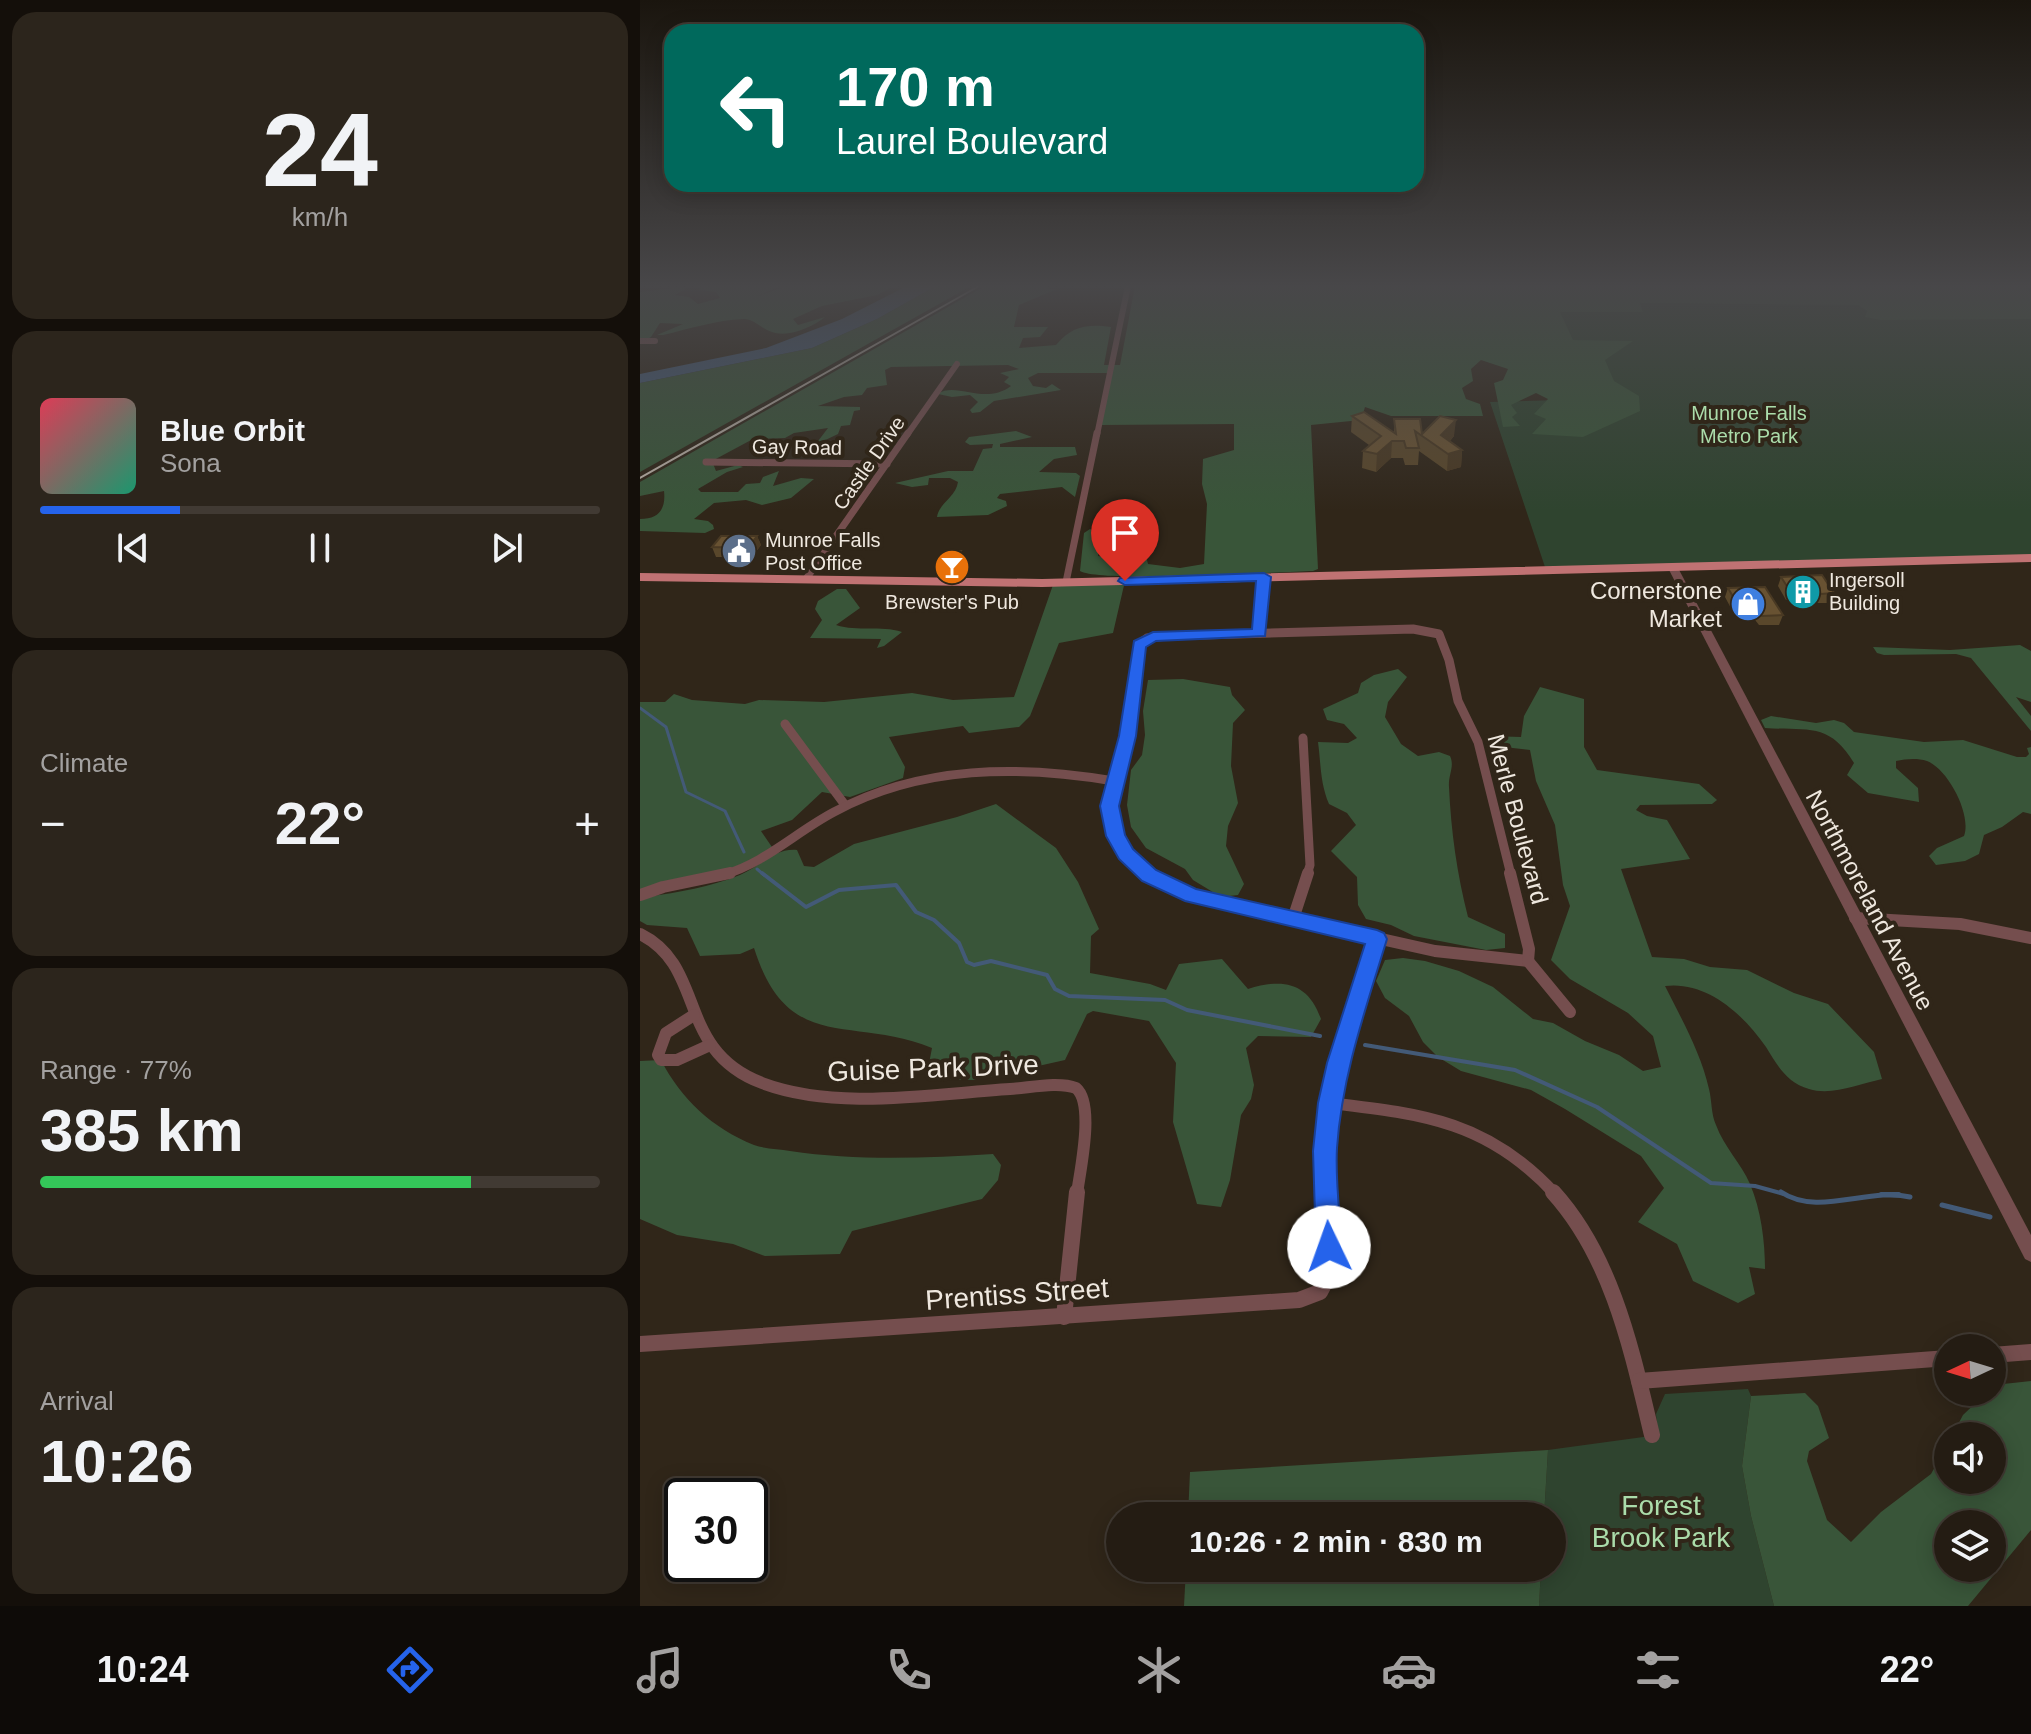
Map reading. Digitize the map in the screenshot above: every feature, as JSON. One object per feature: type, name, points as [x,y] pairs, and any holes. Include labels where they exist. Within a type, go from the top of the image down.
[{"type":"main road","points":[[640,577],[1066,582],[2031,558]]},
{"type":"street","points":[[1066,582],[1112,361]]},
{"type":"street","name":"Castle Drive","points":[[806,579],[957,364]]},
{"type":"street","name":"Gay Road","points":[[706,462],[887,464]]},
{"type":"street","name":"Northmoreland Avenue","points":[[1672,566],[2031,1253]]},
{"type":"street","points":[[1264,577],[1260,633],[1153,637],[1139,644],[1128,736],[1110,806],[1115,836],[1126,854],[1149,876],[1192,895],[1461,958],[1528,961],[1570,1012]]},
{"type":"street","name":"Merle Boulevard","points":[[1260,633],[1428,630],[1443,637],[1458,701],[1478,742],[1529,949],[1528,961]]},
{"type":"street","points":[[785,724],[845,805]]},
{"type":"street","points":[[1293,919],[1310,865],[1303,738]]},
{"type":"street","points":[[640,895],[709,880],[741,869],[845,805],[909,783],[968,773],[1048,770],[1114,781]]},
{"type":"street","points":[[1855,918],[1960,924],[2031,938]]},
{"type":"street","name":"Guise Park Drive","points":[[640,934],[671,956],[684,978],[694,1015],[710,1045],[730,1067],[755,1082],[792,1094],[823,1098],[1072,1086],[1080,1090],[1085,1096],[1086,1110],[1064,1317]]},
{"type":"street","points":[[1377,939],[1338,1063],[1330,1103],[1414,1114],[1447,1122],[1494,1143],[1534,1171],[1564,1203],[1594,1247],[1620,1309],[1652,1435]]},
{"type":"street","points":[[694,1015],[666,1033],[660,1041],[658,1055],[661,1060],[677,1060],[710,1045]]},
{"type":"street","name":"Prentiss Street","points":[[640,1344],[1064,1317],[1299,1300],[1317,1296],[1326,1288],[1330,1273],[1325,1151],[1330,1103]]},
{"type":"street","points":[[2006,1354],[2031,1352]]},
{"type":"street","points":[[1639,1381],[1934,1359]]},
{"type":"green space","points":[[748,361],[838,361],[640,472],[640,383]]},
{"type":"green space","points":[[853,361],[1105,361],[1104,365],[1120,365],[1121,361],[1480,361],[1471,369],[1473,381],[1462,388],[1466,399],[1480,404],[1483,416],[1391,416],[1365,407],[1361,420],[1311,425],[1318,569],[1313,571],[1153,577],[1080,571],[1084,533],[1090,529],[1101,534],[1098,556],[1136,561],[1145,540],[1151,540],[1148,564],[1180,568],[1204,564],[1207,504],[1202,484],[1203,459],[1234,450],[1234,424],[1100,425],[1111,373],[1038,373],[1028,378],[1033,386],[1046,388],[1052,384],[1061,390],[994,401],[980,412],[972,413],[970,410],[978,402],[970,395],[952,397],[938,394],[953,390],[981,394],[1001,392],[1011,386],[1004,382],[1009,377],[1000,373],[1019,369],[1008,365],[891,367],[885,370],[887,385],[867,388],[862,395],[844,397],[818,406],[860,407],[860,410],[854,411],[850,425],[841,426],[838,434],[815,445],[828,428],[794,433],[785,438],[753,439],[712,461],[716,471],[738,465],[743,467],[727,472],[698,489],[701,492],[738,492],[746,484],[760,483],[763,477],[779,471],[773,486],[801,478],[814,479],[791,498],[762,505],[746,500],[714,503],[694,519],[713,525],[714,529],[705,533],[640,531],[640,519],[660,512],[664,491],[640,496],[640,482]]},
{"type":"green space","points":[[1484,361],[1605,361],[1614,381],[1639,396],[1640,411],[1583,437],[1532,434],[1546,419],[1534,414],[1548,399],[1536,393],[1511,405],[1517,413],[1512,417],[1520,426],[1503,427],[1494,383],[1503,380],[1508,369]]},
{"type":"green space","name":"Munroe Falls Metro Park","points":[[1574,361],[2031,361],[2031,558],[1546,570],[1490,402],[1596,399]]},
{"type":"green space","points":[[1016,431],[1032,437],[1000,444],[1000,447],[1075,447],[1077,455],[1054,459],[1039,472],[1076,473],[1080,476],[1075,497],[1062,487],[1000,494],[997,498],[1006,501],[1007,506],[988,515],[937,517],[958,482],[950,478],[929,478],[928,485],[912,487],[895,483],[948,471],[973,471],[983,449],[992,448],[993,444],[970,445],[965,442],[969,437]]},
{"type":"green space","points":[[1125,581],[1113,633],[1059,643],[1030,716],[1019,727],[969,733],[963,726],[889,737],[905,767],[903,778],[850,797],[822,792],[792,820],[761,831],[774,850],[753,863],[640,895],[640,702],[665,702],[674,694],[692,700],[745,704],[759,700],[824,702],[912,693],[953,700],[1014,697],[1054,582]]},
{"type":"green space","points":[[837,589],[846,589],[860,608],[836,625],[902,632],[877,648],[881,639],[810,638],[822,620],[815,609],[818,601]]},
{"type":"green space","points":[[2020,645],[2031,651],[2031,702],[2016,697],[2031,716],[2031,731],[1971,658],[1956,654],[1884,655],[1877,653],[1873,647],[1950,650]]},
{"type":"green space","points":[[1398,669],[1407,677],[1388,702],[1385,717],[1401,744],[1418,756],[1439,752],[1450,756],[1453,836],[1468,917],[1505,934],[1505,948],[1486,950],[1414,936],[1391,925],[1366,919],[1358,905],[1357,877],[1331,851],[1356,825],[1347,813],[1329,804],[1322,781],[1318,742],[1348,743],[1357,738],[1344,724],[1327,720],[1323,709],[1358,693],[1361,683],[1374,675]]},
{"type":"green space","points":[[1183,679],[1230,687],[1232,695],[1245,710],[1233,723],[1231,766],[1238,803],[1228,826],[1226,846],[1244,884],[1238,895],[1221,897],[1193,880],[1185,869],[1146,848],[1131,827],[1127,805],[1131,770],[1142,755],[1145,735],[1143,711],[1148,680]]},
{"type":"green space","points":[[1540,687],[1584,699],[1584,747],[1597,770],[1699,784],[1717,800],[1712,804],[1640,805],[1636,810],[1667,820],[1690,859],[1621,869],[1652,957],[1747,970],[1794,993],[1828,1004],[1874,1052],[1882,1079],[1836,1090],[1809,1089],[1789,1078],[1757,1035],[1723,1002],[1695,989],[1665,986],[1701,1062],[1716,1125],[1750,1184],[1760,1215],[1765,1269],[1749,1267],[1755,1294],[1738,1303],[1693,1281],[1677,1244],[1638,1222],[1664,1188],[1641,1156],[1531,1090],[1461,1071],[1438,1057],[1423,1042],[1409,1016],[1385,998],[1376,981],[1385,960],[1403,958],[1425,961],[1459,971],[1493,987],[1533,1019],[1553,1023],[1619,1055],[1643,1071],[1661,1067],[1653,1036],[1628,1013],[1570,979],[1551,960],[1570,906],[1563,885],[1555,825],[1536,781],[1530,750],[1495,746],[1489,736],[1521,737],[1524,716]]},
{"type":"green space","points":[[1771,716],[1816,723],[1834,720],[1844,723],[1854,732],[1924,742],[1963,740],[2017,757],[2026,757],[2029,754],[2027,748],[2031,747],[2031,814],[2023,812],[1984,835],[1979,854],[1965,861],[1936,865],[1929,856],[1937,848],[1964,836],[1966,827],[1961,805],[1943,773],[1927,761],[1896,761],[1896,768],[1918,788],[1919,802],[1868,793],[1847,775],[1854,763],[1836,741],[1816,731],[1765,728],[1761,720]]},
{"type":"green space","points":[[996,804],[1056,848],[1078,882],[1099,929],[1091,936],[1090,973],[1166,990],[1179,964],[1222,959],[1248,989],[1272,984],[1293,986],[1309,997],[1316,1007],[1321,1019],[1311,1037],[1258,1036],[1246,1048],[1254,1085],[1251,1099],[1241,1115],[1230,1180],[1221,1207],[1197,1204],[1173,1122],[1176,1063],[1149,1021],[1093,1011],[1087,1014],[1065,1060],[976,1080],[926,1079],[932,1048],[902,1039],[825,1026],[804,1018],[785,1004],[768,982],[754,948],[740,954],[700,956],[687,928],[647,925],[640,921],[640,901],[647,897],[729,879],[781,852],[797,850],[804,866],[814,867],[854,844]]},
{"type":"green space","points":[[661,1060],[678,1087],[699,1111],[725,1130],[754,1145],[815,1154],[866,1157],[993,1154],[1001,1165],[998,1180],[982,1199],[852,1231],[840,1254],[765,1256],[733,1244],[677,1235],[640,1219],[640,1061]]},
{"type":"green space","points":[[2031,1381],[2031,1530],[2006,1560],[2006,1510],[1934,1510],[1934,1582],[1988,1582],[1968,1606],[1774,1606],[1742,1466],[1751,1396],[1805,1393],[1818,1406],[1829,1438],[1809,1451],[1807,1461],[1827,1520],[1851,1542],[1881,1512],[1934,1469],[1934,1494],[2006,1494],[2006,1422],[1959,1422],[1972,1406],[2006,1406],[2006,1384]]},
{"type":"green space","name":"Forest Brook Park","points":[[1748,1389],[1751,1396],[1742,1466],[1774,1606],[1539,1606],[1540,1582],[1566,1582],[1566,1502],[1545,1502],[1548,1450],[1658,1435],[1656,1414],[1665,1394]]},
{"type":"green space","points":[[1548,1450],[1545,1502],[1189,1502],[1190,1472]]},
{"type":"green space","points":[[1185,1582],[1540,1582],[1539,1606],[1184,1606]]},
{"type":"water","points":[[703,361],[748,361],[640,383],[640,374]]},
{"type":"building","points":[[1364,412],[1396,434],[1394,419],[1420,419],[1422,434],[1440,416],[1456,420],[1441,435],[1462,450],[1448,454],[1415,431],[1419,448],[1406,448],[1404,441],[1392,441],[1377,454],[1363,451],[1381,436],[1352,416]]},
{"type":"building","points":[[721,536],[757,536],[748,548],[712,547]]},
{"type":"building","points":[[951,551],[961,551],[954,565],[944,565]]},
{"type":"building","points":[[1822,575],[1834,593],[1790,591],[1781,577]]},
{"type":"building","points":[[1765,587],[1783,615],[1762,616],[1751,602],[1736,602],[1728,588]]},
{"type":"waterway","points":[[640,708],[666,727],[686,792],[725,811],[744,852]]},
{"type":"waterway","points":[[757,869],[764,875]]},
{"type":"waterway","points":[[762,873],[806,907],[839,890],[896,885],[916,912],[934,920],[959,943],[967,962],[974,965],[991,961],[1047,975],[1055,989],[1069,996],[1165,1000],[1187,1010],[1320,1036]]},
{"type":"waterway","points":[[1365,1045],[1515,1070],[1597,1107],[1711,1183],[1755,1186],[1784,1194]]},
{"type":"waterway","points":[[1781,1192],[1811,1202],[1894,1195],[1910,1197]]},
{"type":"waterway","points":[[1881,1194],[1899,1194]]},
{"type":"waterway","points":[[1942,1205],[1990,1217]]},
{"type":"railway","points":[[640,478],[847,361]]},
{"type":"place","name":"Munroe Falls Post Office","points":[[739,551]]},
{"type":"place","name":"Brewster's Pub","points":[[952,567]]},
{"type":"place","name":"Ingersoll Building","points":[[1803,592]]},
{"type":"place","name":"Cornerstone Market","points":[[1748,604]]},
{"type":"route","points":[[1125,581],[1264,577],[1260,633],[1153,637],[1139,644],[1128,736],[1110,806],[1115,836],[1126,854],[1149,876],[1192,895],[1377,939],[1338,1063],[1330,1103],[1325,1151],[1329,1247]]}]
